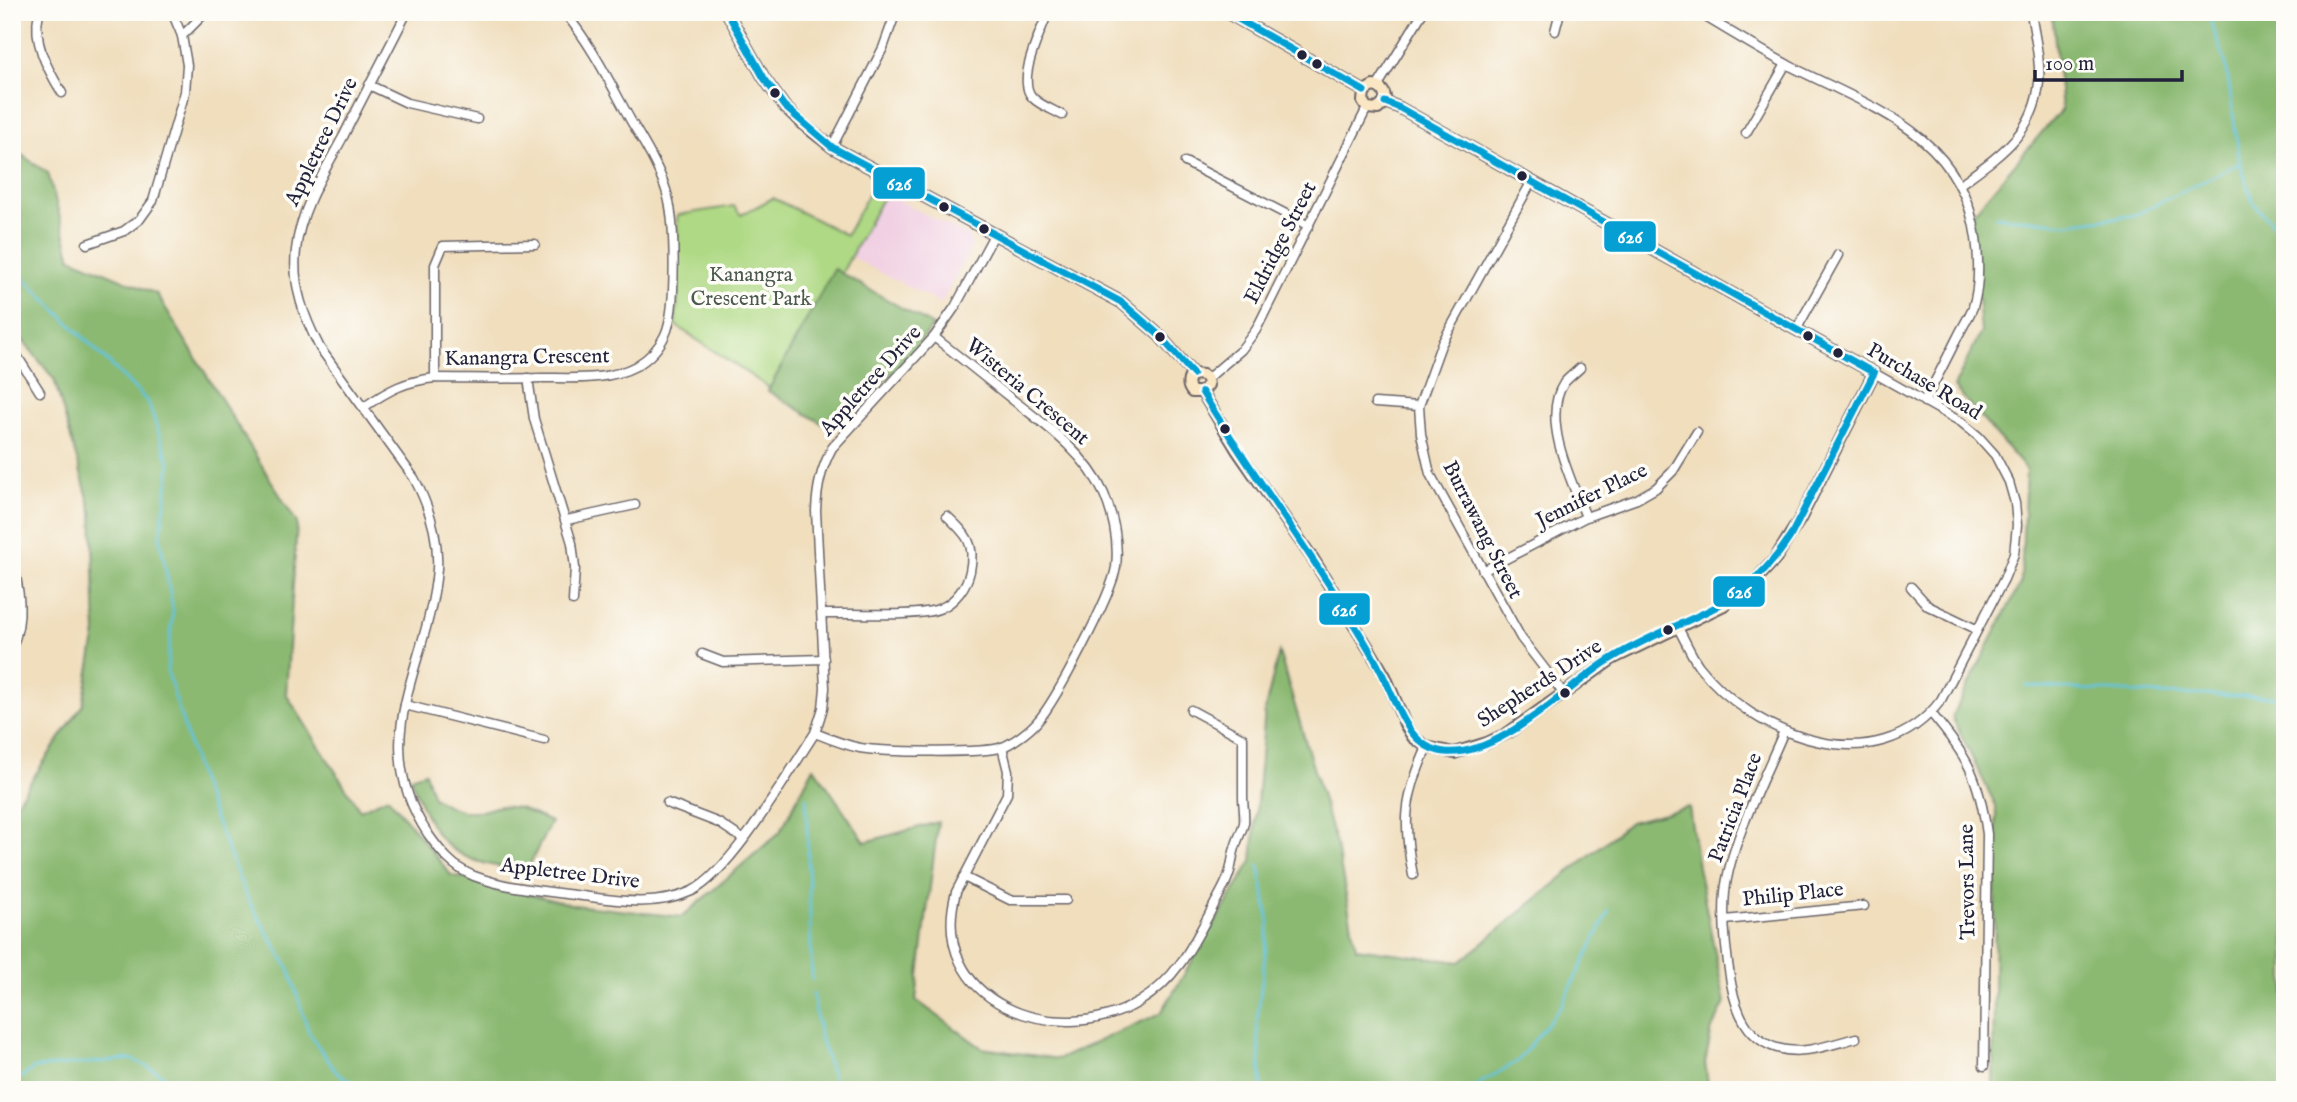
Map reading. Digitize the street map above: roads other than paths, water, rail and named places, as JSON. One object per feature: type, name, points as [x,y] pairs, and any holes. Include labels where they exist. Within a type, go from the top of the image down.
[{"type":"main road","points":[[727,12],[764,78],[784,106],[804,125],[832,146],[1121,302],[1160,335],[1193,374],[1203,374],[1208,386],[1202,392],[1195,393],[1190,389],[1189,379],[1193,374]]},
{"type":"main road","points":[[1226,12],[1364,91]]},
{"type":"main road","points":[[1377,87],[1383,91],[1385,102],[1378,109],[1367,108],[1363,102],[1364,91],[1377,87]]},
{"type":"main road","name":"Purchase Road","points":[[1385,102],[1532,181],[1874,373]]},
{"type":"main road","name":"Shepherds Drive","points":[[1427,747],[1454,753],[1508,733],[1612,659],[1678,628],[1734,598],[1754,583],[1769,566],[1800,519],[1874,373]]},
{"type":"main road","points":[[1202,392],[1237,450],[1313,559],[1369,649],[1385,676],[1413,737],[1427,747]]},
{"type":"street","points":[[39,12],[36,24],[38,46],[62,93]]},
{"type":"street","points":[[87,244],[124,231],[140,219],[153,201],[185,92],[187,65],[183,36],[172,12]]},
{"type":"street","points":[[183,36],[206,12]]},
{"type":"street","name":"Appletree Drive","points":[[407,12],[305,212],[296,251],[299,300],[320,348],[414,478],[426,501],[436,545],[437,569],[400,728],[400,760],[414,813],[453,865],[472,876],[506,886],[621,902],[656,901],[692,891],[726,862],[815,733],[823,708],[824,659],[816,511],[817,489],[823,467],[832,448],[934,337],[955,307],[995,233]]},
{"type":"street","name":"Kanangra Crescent","points":[[364,407],[389,390],[411,381],[435,377],[590,378],[619,374],[639,365],[655,351],[666,334],[671,315],[672,227],[668,197],[658,170],[584,35],[564,12]]},
{"type":"street","points":[[832,146],[883,48],[896,12]]},
{"type":"street","points":[[1048,12],[1026,71],[1025,86],[1032,97],[1062,115]]},
{"type":"street","points":[[1377,87],[1423,12]]},
{"type":"street","points":[[1555,31],[1560,12]]},
{"type":"street","points":[[1697,12],[1787,64],[1909,127],[1928,142],[1959,185],[1969,205],[1974,225],[1979,277],[1973,307],[1924,402]]},
{"type":"street","points":[[1959,185],[2004,153],[2020,135],[2034,109],[2039,81],[2031,12]]},
{"type":"street","points":[[1746,133],[1787,64]]},
{"type":"street","points":[[369,85],[407,103],[477,119]]},
{"type":"street","name":"Eldridge Street","points":[[1207,380],[1241,350],[1256,330],[1367,108]]},
{"type":"street","points":[[1185,162],[1309,226]]},
{"type":"street","name":"Burrawang Street","points":[[1532,181],[1441,345],[1419,405],[1421,434],[1430,474],[1521,638],[1564,694]]},
{"type":"street","points":[[435,377],[435,265],[443,246],[535,244]]},
{"type":"street","points":[[1796,330],[1838,255]]},
{"type":"street","name":"Wisteria Crescent","points":[[815,733],[840,744],[863,748],[979,751],[1002,747],[1036,724],[1051,704],[1109,591],[1116,569],[1113,517],[1103,491],[1086,465],[1066,443],[934,337]]},
{"type":"street","points":[[12,348],[40,392]]},
{"type":"street","points":[[1580,368],[1564,384],[1557,404],[1557,431],[1563,459],[1586,517]]},
{"type":"street","name":"Purchase Road","points":[[1678,628],[1699,665],[1729,696],[1784,731],[1811,740],[1869,745],[1890,739],[1909,730],[1931,713],[1941,700],[2004,579],[2014,554],[2017,525],[2015,503],[2009,482],[1995,455],[1979,436],[1961,422],[1874,373]]},
{"type":"street","points":[[528,378],[534,419],[567,520],[575,568],[573,601]]},
{"type":"street","points":[[1375,403],[1419,405]]},
{"type":"street","name":"Jennifer Place","points":[[1483,571],[1586,517],[1637,499],[1656,488],[1673,471],[1697,432]]},
{"type":"street","points":[[567,520],[635,505]]},
{"type":"street","points":[[822,614],[921,613],[940,608],[957,596],[969,579],[974,556],[967,536],[947,516]]},
{"type":"street","points":[[12,558],[20,589],[20,612],[12,647]]},
{"type":"street","points":[[1911,587],[1928,606],[1976,629]]},
{"type":"street","points":[[702,654],[723,662],[824,659]]},
{"type":"street","points":[[405,705],[544,740]]},
{"type":"street","points":[[1002,747],[1008,771],[1007,794],[956,892],[950,927],[960,962],[984,994],[1002,1007],[1021,1015],[1049,1022],[1101,1018],[1138,1003],[1177,971],[1229,876],[1235,847],[1244,823],[1243,738],[1191,710]]},
{"type":"street","name":"Trevors Lane","points":[[1931,713],[1970,764],[1982,798],[1987,834],[1984,1066]]},
{"type":"street","name":"Patricia Place","points":[[1784,731],[1738,842],[1725,890],[1724,944],[1734,1002],[1738,1014],[1759,1040],[1779,1049],[1797,1051],[1856,1038]]},
{"type":"street","points":[[1413,875],[1407,844],[1407,799],[1427,747]]},
{"type":"street","points":[[667,803],[719,822],[743,839]]},
{"type":"street","points":[[964,877],[1010,900],[1066,900]]},
{"type":"street","name":"Philip Place","points":[[1725,920],[1864,906]]},
{"type":"waterway","points":[[2210,12],[2210,20],[2226,64],[2240,163],[2253,202],[2285,239]]},
{"type":"waterway","points":[[1995,216],[2066,224],[2135,215],[2240,163]]},
{"type":"waterway","points":[[12,261],[18,272],[148,402],[170,465],[160,538],[173,610],[167,670],[200,781],[247,898],[289,969],[309,1033],[337,1073],[368,1090]]},
{"type":"waterway","points":[[2026,686],[2160,694],[2285,697]]},
{"type":"waterway","points":[[806,798],[812,979]]},
{"type":"waterway","points":[[1259,865],[1269,922],[1257,1022],[1262,1090]]},
{"type":"waterway","points":[[1469,1090],[1518,1061],[1562,1005],[1609,911]]},
{"type":"waterway","points":[[813,994],[820,1037],[837,1090]]},
{"type":"waterway","points":[[12,1084],[34,1068],[132,1059],[192,1090]]},
{"type":"park label","name":"Kanangra Crescent Park","points":[[751,287]]}]
